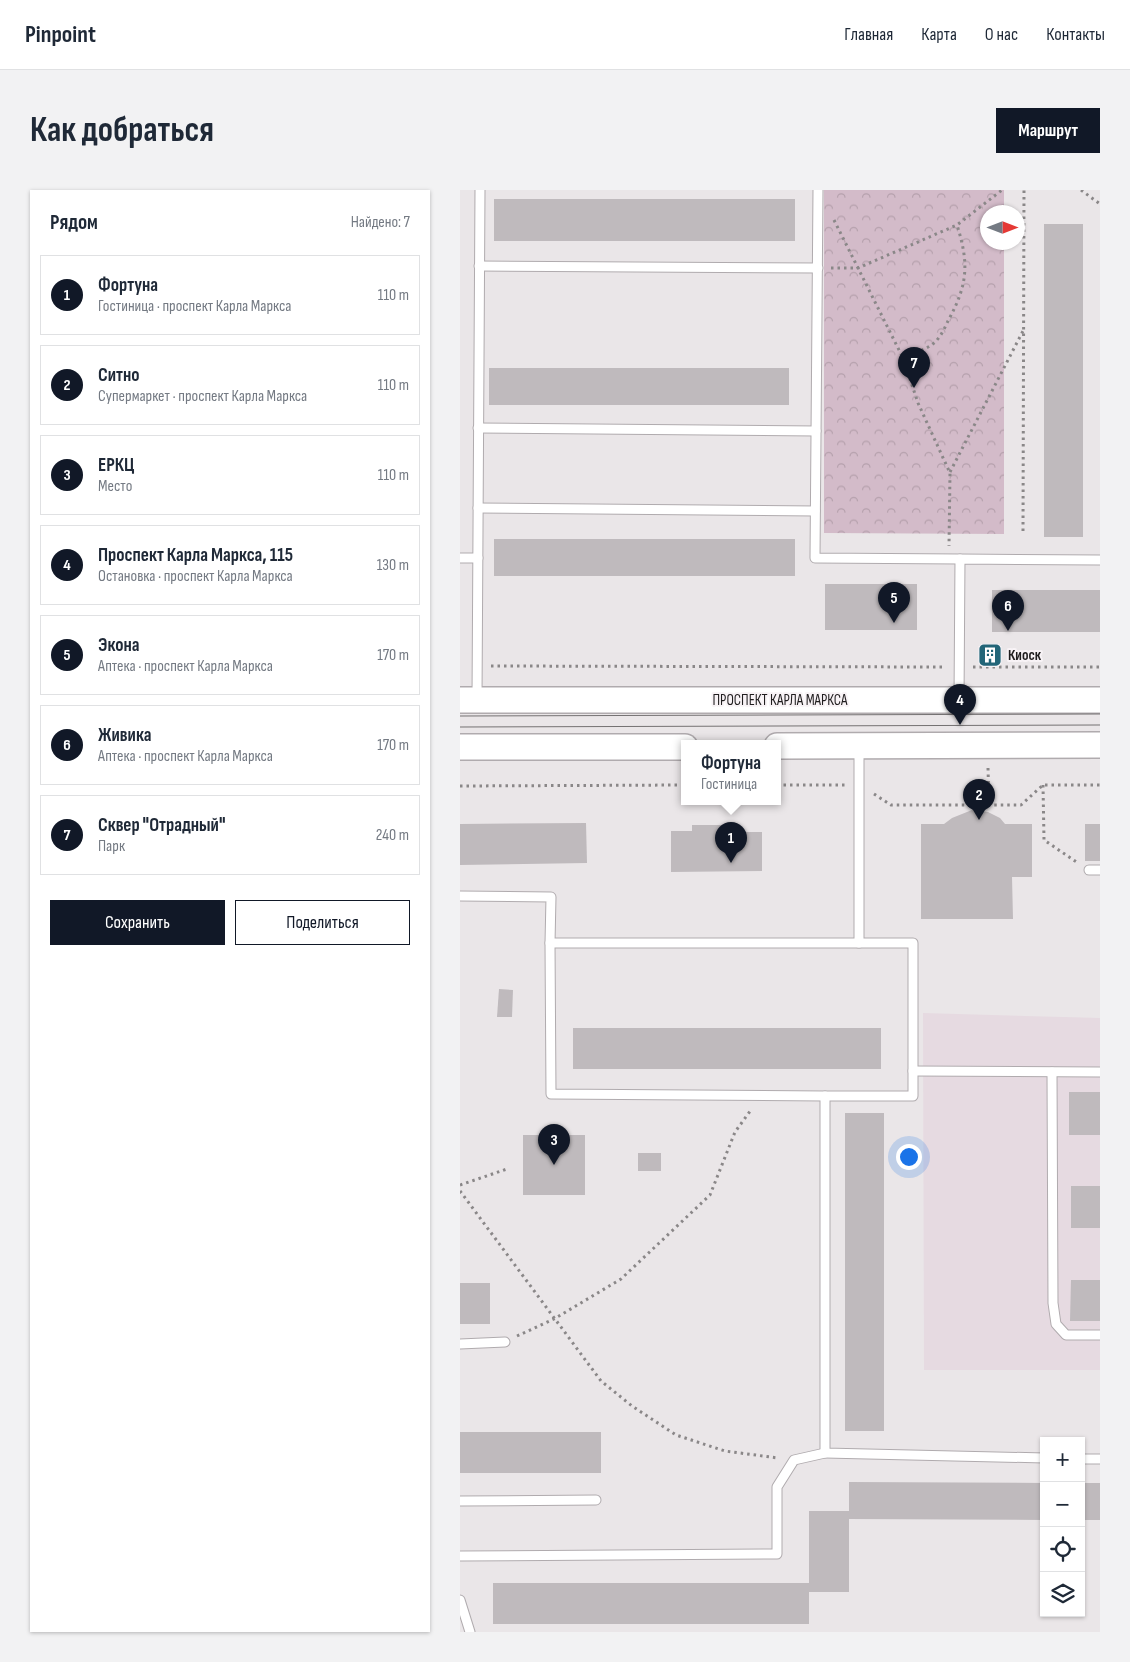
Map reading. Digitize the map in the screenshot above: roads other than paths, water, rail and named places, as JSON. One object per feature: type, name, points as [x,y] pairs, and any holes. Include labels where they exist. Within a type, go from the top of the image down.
[{"type":"main road","name":"ПРОСПЕКТ КАРЛА МАРКСА","points":[[469,699],[1100,700]]},
{"type":"main road","points":[[781,746],[1100,745]]},
{"type":"main road","points":[[460,747],[681,746]]},
{"type":"lane","points":[[469,699],[478,666],[480,190]]},
{"type":"lane","points":[[818,190],[815,558],[1100,560]]},
{"type":"lane","points":[[479,266],[818,268]]},
{"type":"lane","points":[[478,428],[816,431]]},
{"type":"lane","points":[[478,508],[815,511]]},
{"type":"lane","points":[[460,558],[478,558]]},
{"type":"lane","points":[[959,700],[960,559]]},
{"type":"lane","points":[[859,746],[859,943]]},
{"type":"lane","points":[[1089,870],[1100,870]]},
{"type":"lane","points":[[460,896],[551,897],[550,943],[551,1094],[913,1096],[913,943],[550,943]]},
{"type":"lane","points":[[913,1071],[1100,1072]]},
{"type":"lane","points":[[1052,1072],[1052,1303],[1056,1324],[1066,1335],[1100,1335]]},
{"type":"lane","points":[[825,1096],[825,1453]]},
{"type":"lane","points":[[460,1344],[505,1342]]},
{"type":"lane","points":[[460,1556],[777,1554],[777,1487],[794,1460],[825,1453],[1040,1458]]},
{"type":"lane","points":[[1085,1459],[1100,1459]]},
{"type":"lane","points":[[460,1501],[596,1500]]},
{"type":"lane","points":[[460,1600],[470,1632]]},
{"type":"tram line","points":[[460,716],[1100,714]]},
{"type":"tram line","points":[[460,727],[1100,725]]},
{"type":"place","name":"Сквер \"Отрадный\"","points":[[914,388]]},
{"type":"place","name":"Экона","points":[[894,623]]},
{"type":"place","name":"Живика","points":[[1008,631]]},
{"type":"place","name":"Киоск","points":[[990,655]]},
{"type":"place","name":"Проспект Карла Маркса, 115","points":[[960,725]]},
{"type":"place","name":"Ситно","points":[[979,820]]},
{"type":"place","name":"Фортуна","points":[[731,863]]},
{"type":"place","name":"ЕРКЦ","points":[[554,1165]]}]
